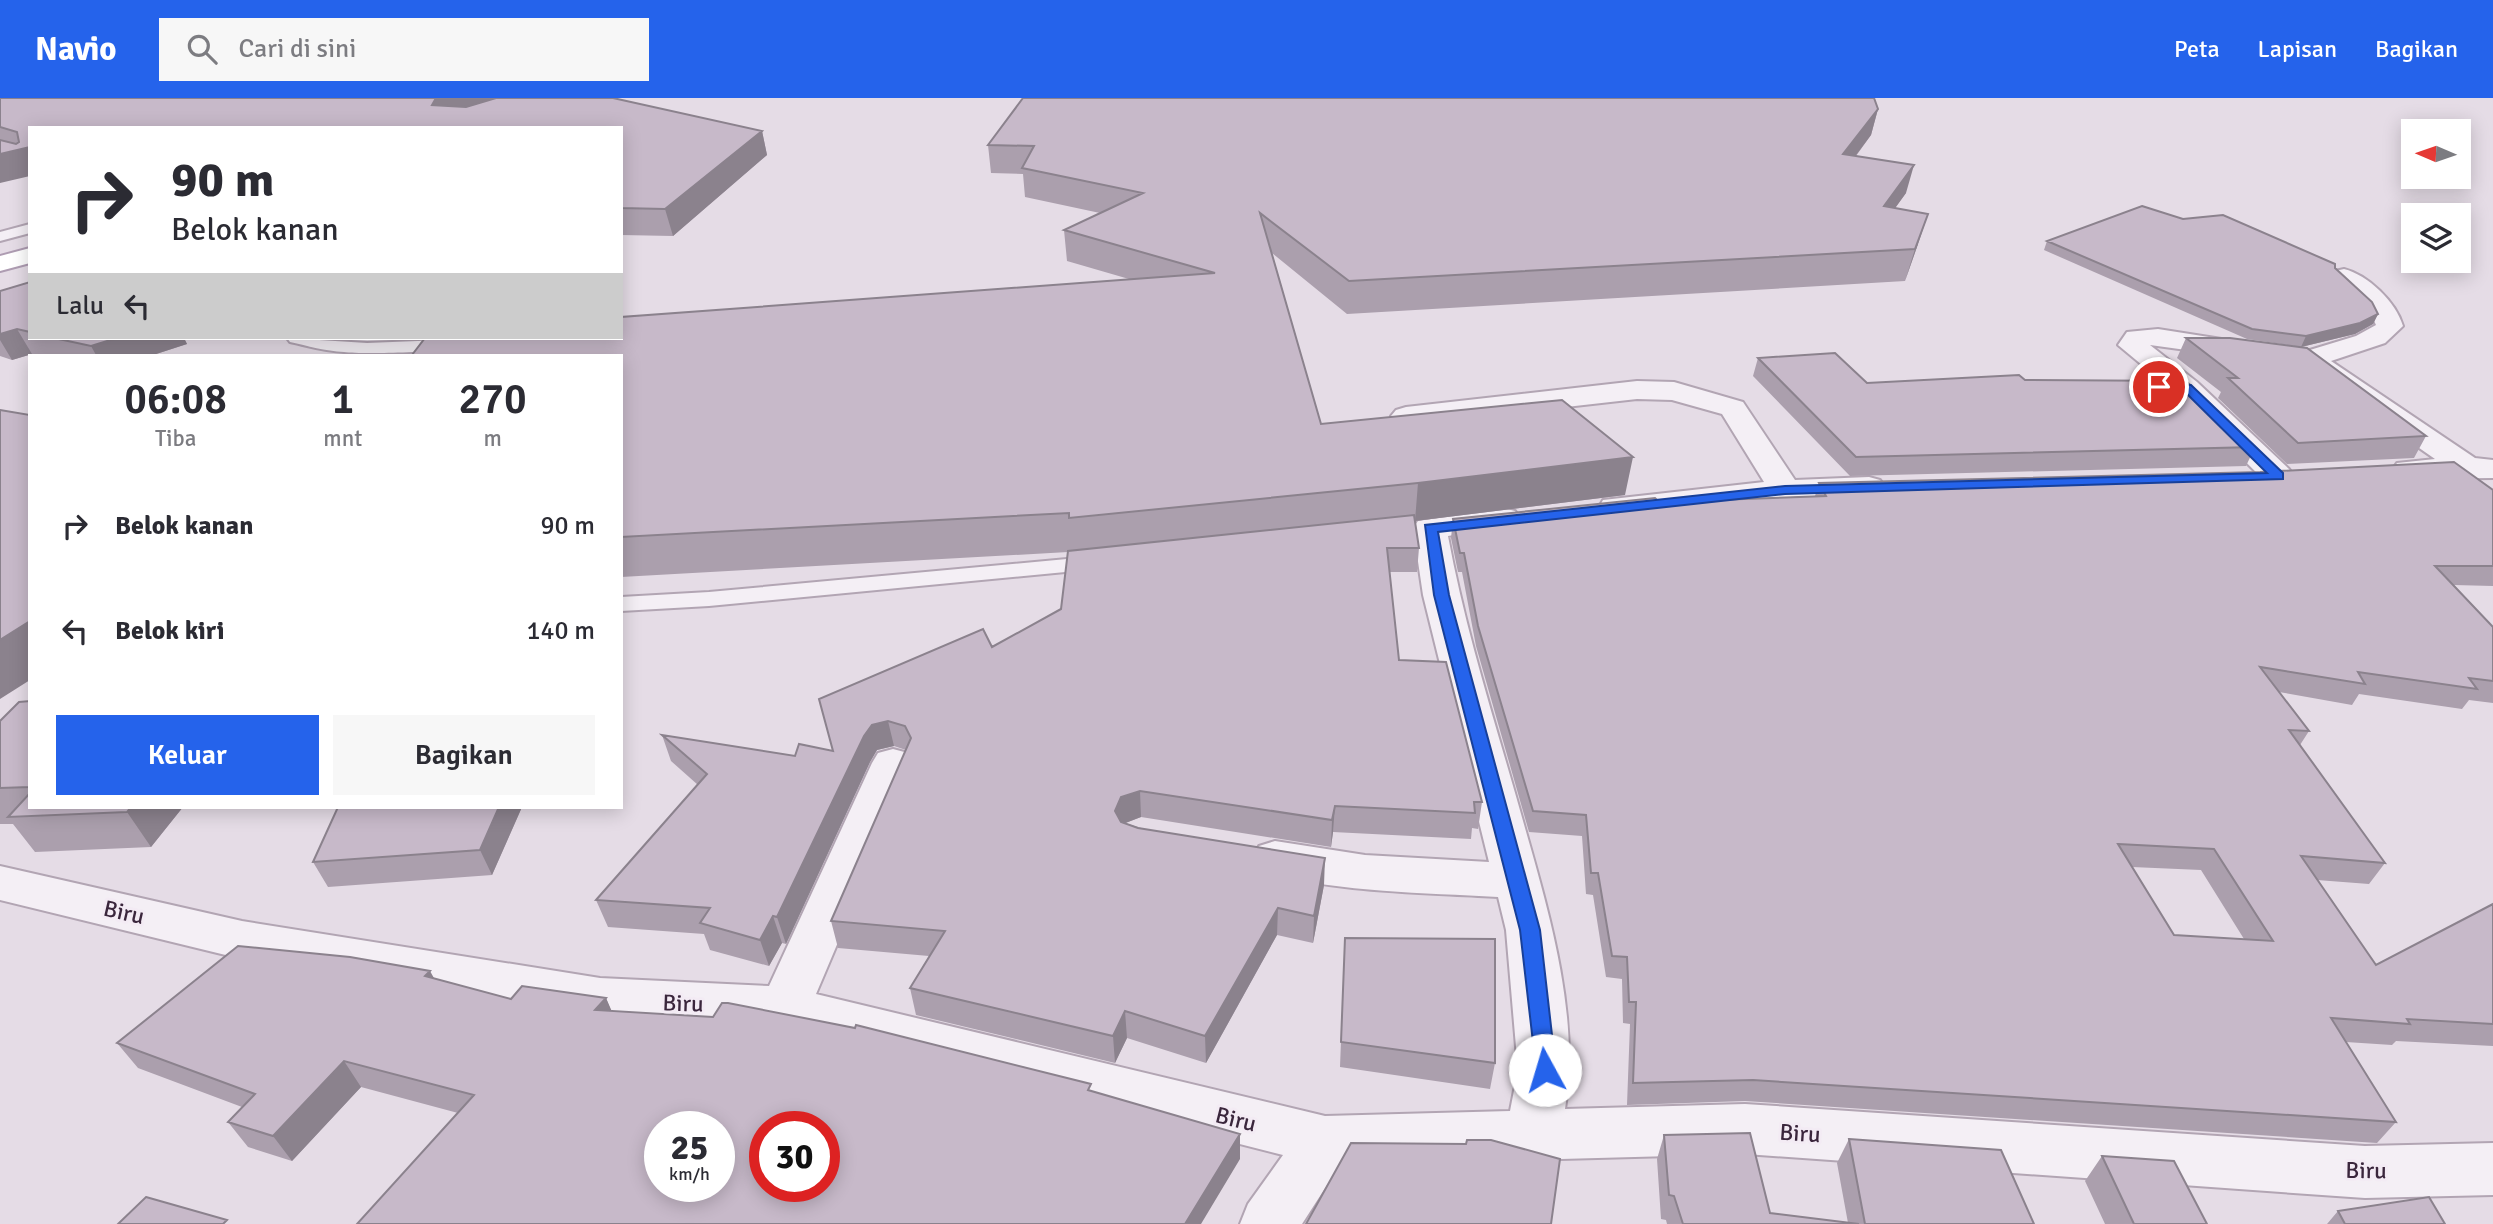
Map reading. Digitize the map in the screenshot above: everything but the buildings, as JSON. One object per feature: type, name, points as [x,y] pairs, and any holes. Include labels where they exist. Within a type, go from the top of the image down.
[{"type":"main road","points":[[0,264],[28,256]]},
{"type":"street","points":[[2236,478],[2292,475],[2132,345],[2136,338],[2158,337],[2286,356],[2376,339],[2390,326],[2389,319],[2374,300],[2344,276]]},
{"type":"street","points":[[2286,356],[2480,468]]},
{"type":"street","points":[[2145,386],[2187,388]]},
{"type":"street","points":[[1387,419],[1637,390],[1674,391],[1733,408],[1785,490]]},
{"type":"street","points":[[2373,471],[2480,468]]},
{"type":"street","points":[[1585,510],[1785,490],[1908,486]]},
{"type":"street","points":[[1531,515],[1417,530],[1441,595],[1530,930],[1545,1070],[1533,1135]]},
{"type":"street","points":[[785,1007],[893,763]]},
{"type":"street","points":[[1233,851],[1365,872],[1516,881]]},
{"type":"street","name":"Biru","points":[[0,883],[242,940],[600,999],[785,1007],[1325,1141],[1745,1129],[2365,1172],[2493,1169]]},
{"type":"street","points":[[1269,1224],[1325,1141]]},
{"type":"lane","points":[[0,237],[28,229]]},
{"type":"lane","points":[[306,340],[342,347],[436,349],[477,340]]},
{"type":"lane","points":[[623,604],[709,599],[1127,560]]},
{"type":"route","points":[[1545,1070],[1530,930],[1441,595],[1430,528],[1785,490],[2278,476],[2187,388],[2159,387]]}]
